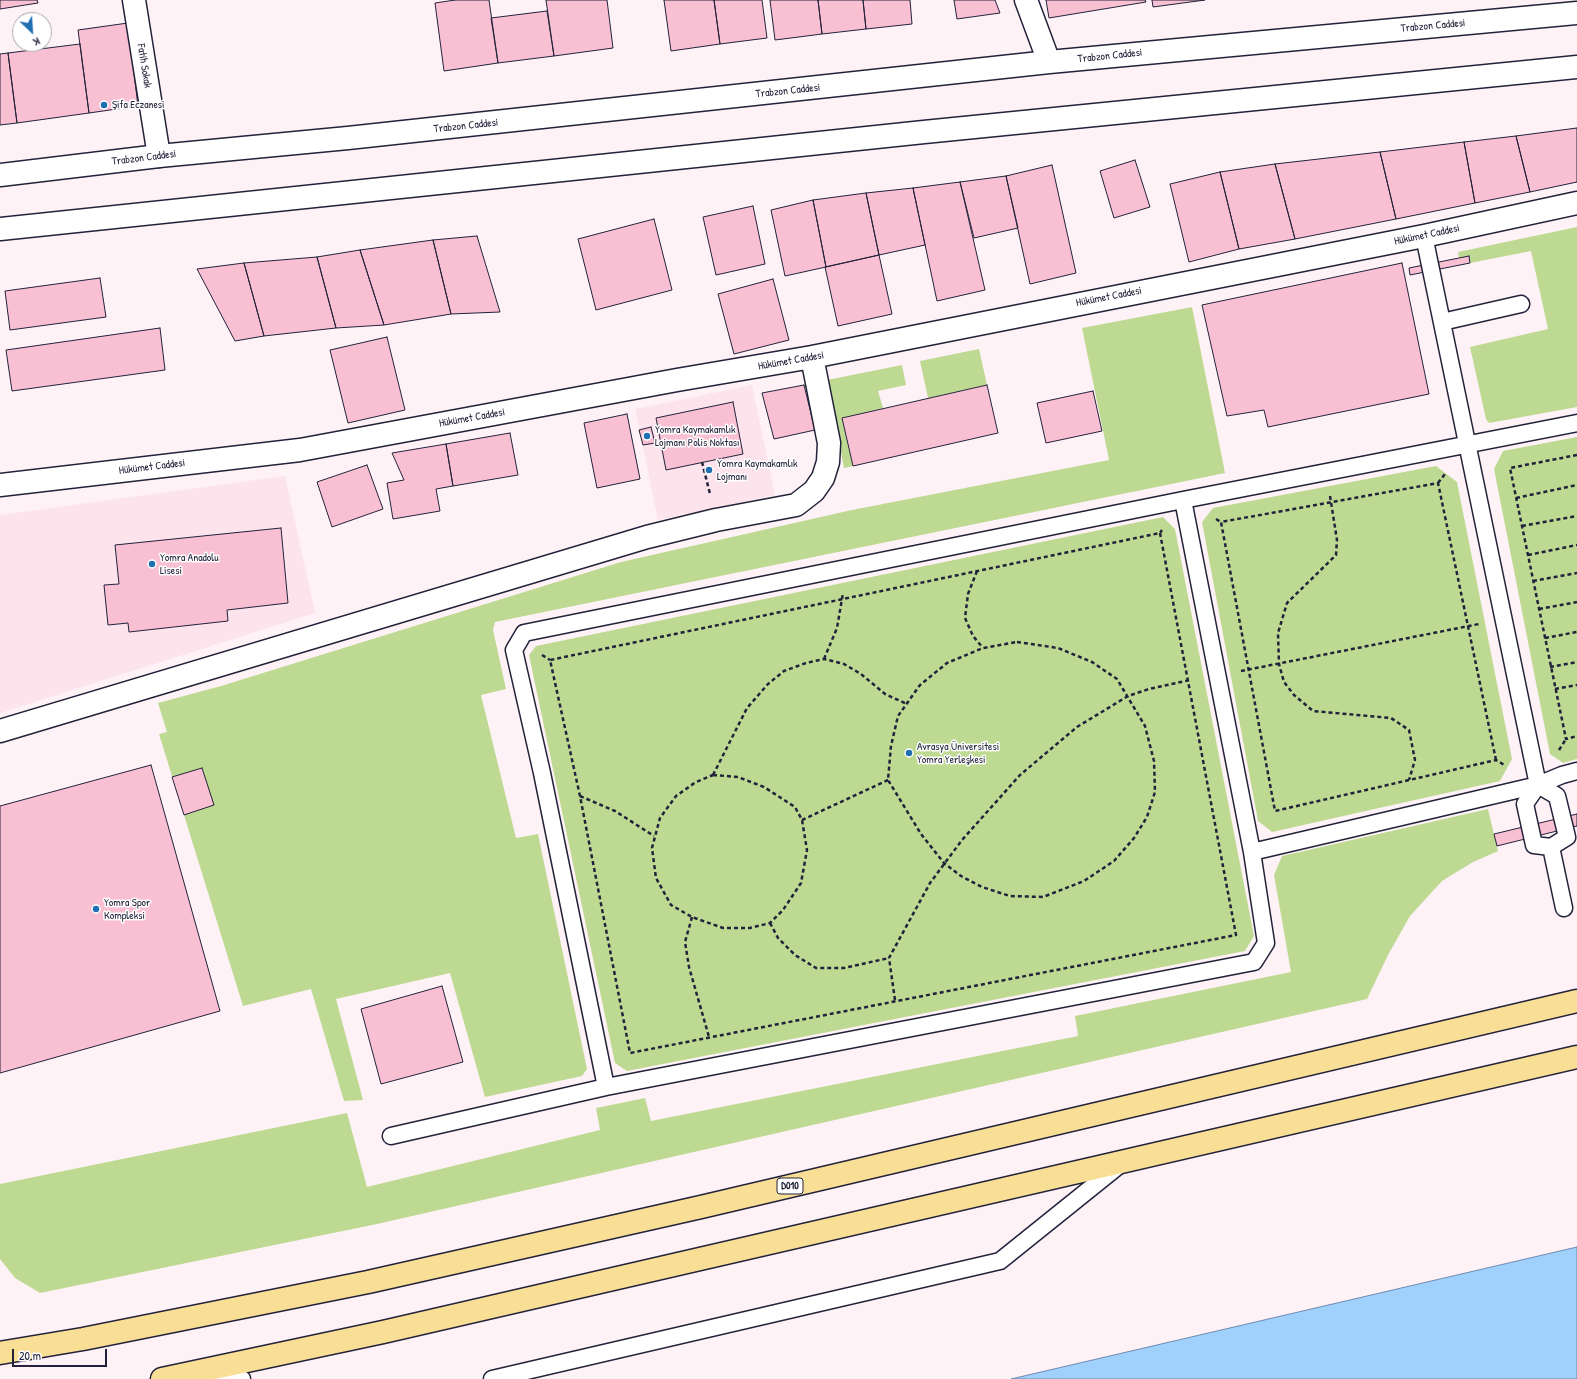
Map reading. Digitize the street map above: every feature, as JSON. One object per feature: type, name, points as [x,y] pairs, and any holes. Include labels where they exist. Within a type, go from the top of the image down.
[{"type":"highway","name":"D010","points":[[0,1353],[83,1339],[376,1280],[725,1201],[1577,1001]]},
{"type":"highway","points":[[162,1379],[383,1332],[1577,1058]]},
{"type":"main road","name":"Fatih Sokak","points":[[134,0],[158,156]]},
{"type":"main road","points":[[1026,0],[1049,62]]},
{"type":"main road","name":"Trabzon Caddesi","points":[[0,175],[158,156],[356,137],[1049,62],[1577,13]]},
{"type":"main road","points":[[0,229],[916,133],[1577,67]]},
{"type":"main road","name":"Hükümet Caddesi","points":[[0,485],[300,450],[677,380],[812,357],[1424,236],[1577,204]]},
{"type":"main road","points":[[0,731],[648,537],[716,520],[796,505],[814,491],[823,478],[828,462],[829,443],[812,357]]},
{"type":"lane","points":[[1424,236],[1538,786],[1525,804],[1534,845],[1551,847],[1567,837],[1557,796],[1538,786]]},
{"type":"lane","points":[[1442,322],[1521,304]]},
{"type":"lane","points":[[606,1087],[543,780],[514,650],[524,633],[1183,500],[1577,423]]},
{"type":"lane","points":[[390,1136],[606,1087],[1254,962],[1266,942],[1252,852],[1183,500]]},
{"type":"lane","points":[[1252,852],[1538,786],[1562,775],[1577,771]]},
{"type":"lane","points":[[1551,847],[1564,908]]},
{"type":"lane","points":[[492,1379],[1000,1261],[1123,1163]]},
{"type":"lane","points":[[206,1370],[242,1379]]},
{"type":"path","points":[[1577,455],[1510,468],[1550,668],[1566,739],[1577,736]]},
{"type":"path","points":[[1325,472],[1332,502],[1337,540],[1336,555],[1287,604],[1278,633],[1279,664],[1284,682],[1294,695],[1314,711],[1391,718],[1409,730],[1415,760],[1409,780]]},
{"type":"path","points":[[1438,483],[1468,626],[1496,760],[1275,812],[1221,522],[1438,483]]},
{"type":"path","points":[[1516,498],[1577,486]]},
{"type":"path","points":[[1522,526],[1577,516]]},
{"type":"path","points":[[1160,533],[1236,935],[709,1036],[630,1053],[580,796],[550,660],[844,598],[1160,533]]},
{"type":"path","points":[[1528,555],[1577,545]]},
{"type":"path","points":[[977,571],[968,594],[965,618],[973,636],[983,648]]},
{"type":"path","points":[[1533,581],[1577,573]]},
{"type":"path","points":[[824,659],[837,628],[844,598]]},
{"type":"path","points":[[1539,609],[1577,602]]},
{"type":"path","points":[[895,1000],[889,958],[930,883],[962,840],[1020,775],[1077,727],[1128,696],[1149,689],[1503,620]]},
{"type":"path","points":[[1545,638],[1577,632]]},
{"type":"path","points":[[1017,642],[1058,648],[1092,662],[1117,679],[1128,696],[1145,726],[1154,761],[1155,792],[1146,817],[1134,838],[1114,861],[1084,881],[1043,897],[1010,896],[982,887],[961,876],[944,863],[921,834],[888,780],[891,746],[898,716],[906,704],[920,685],[948,663],[983,648],[1017,642]]},
{"type":"path","points":[[713,775],[747,708],[768,684],[784,671],[806,663],[824,659],[844,664],[861,674],[885,694],[906,704]]},
{"type":"path","points":[[1550,668],[1577,662]]},
{"type":"path","points":[[1555,689],[1577,685]]},
{"type":"path","points":[[713,775],[738,777],[764,787],[795,807],[802,820],[807,850],[801,883],[783,910],[770,923],[750,928],[723,928],[692,917],[671,905],[656,878],[652,848],[660,818],[676,796],[696,782],[713,775]]},
{"type":"path","points":[[802,820],[888,780]]},
{"type":"path","points":[[580,796],[615,811],[654,836]]},
{"type":"path","points":[[692,917],[685,942],[688,960],[709,1036]]},
{"type":"path","points":[[770,923],[778,938],[795,955],[816,968],[844,968],[889,958]]},
{"type":"shaded area","name":"Yomra Kaymakamlık Lojmanı","points":[[752,385],[775,495],[658,520],[635,409]]},
{"type":"shaded area","name":"Yomra Anadolu Lisesi","points":[[285,476],[315,613],[0,713],[0,515]]},
{"type":"green space","points":[[1577,227],[1577,407],[1489,423],[1486,419],[1470,347],[1548,329],[1531,251],[1460,265],[1458,252]]},
{"type":"green space","points":[[1192,307],[1225,473],[495,622],[493,630],[506,689],[481,695],[516,838],[538,834],[587,1069],[582,1076],[485,1097],[450,973],[336,999],[363,1100],[344,1101],[311,989],[243,1006],[159,734],[167,732],[158,703],[221,686],[621,562],[852,510],[1109,460],[1082,328]]},
{"type":"green space","points":[[979,349],[987,385],[928,398],[920,361]]},
{"type":"green space","points":[[902,365],[906,385],[878,391],[883,408],[842,418],[853,466],[844,468],[827,380]]},
{"type":"green space","points":[[1577,437],[1577,759],[1563,763],[1550,754],[1494,469],[1503,451]]},
{"type":"green space","points":[[1436,466],[1457,482],[1512,759],[1500,781],[1272,832],[1258,821],[1202,522],[1213,508]]},
{"type":"green space","points":[[1163,517],[1175,529],[1254,936],[1245,951],[627,1071],[615,1063],[529,655],[536,646]]},
{"type":"green space","points":[[1488,809],[1498,851],[1473,862],[1442,881],[1410,916],[1388,955],[1367,999],[377,1224],[40,1293],[15,1278],[0,1259],[0,1184],[347,1113],[367,1187],[600,1130],[596,1108],[645,1098],[651,1121],[1078,1036],[1075,1016],[1291,972],[1274,875],[1282,856]]},
{"type":"water","points":[[1577,1247],[1577,1379],[1011,1379]]},
{"type":"building","points":[[0,0],[37,0],[38,3],[0,9]]},
{"type":"building","points":[[455,0],[489,0],[498,63],[444,71],[435,3]]},
{"type":"building","points":[[546,0],[607,0],[613,48],[554,56]]},
{"type":"building","points":[[664,0],[714,0],[720,44],[671,51]]},
{"type":"building","points":[[714,0],[762,0],[767,38],[720,44]]},
{"type":"building","points":[[770,0],[818,0],[822,34],[775,40]]},
{"type":"building","points":[[818,0],[863,0],[866,29],[822,34]]},
{"type":"building","points":[[863,0],[910,0],[912,24],[866,29]]},
{"type":"building","points":[[954,0],[995,0],[1000,13],[957,19]]},
{"type":"building","points":[[1046,0],[1145,0],[1146,2],[1049,18]]},
{"type":"building","points":[[1152,0],[1205,0],[1153,7]]},
{"type":"building","points":[[547,11],[554,56],[498,63],[491,18]]},
{"type":"building","points":[[128,23],[138,106],[89,113],[78,30]]},
{"type":"building","points":[[80,44],[89,113],[17,123],[8,53],[52,52],[52,48]]},
{"type":"building","points":[[8,53],[17,123],[0,125],[0,54]]},
{"type":"building","points":[[1577,128],[1577,182],[1530,192],[1516,136]]},
{"type":"building","points":[[1516,136],[1530,192],[1475,203],[1464,142]]},
{"type":"building","points":[[1464,142],[1475,203],[1396,219],[1380,152]]},
{"type":"building","points":[[1380,152],[1396,219],[1295,239],[1275,164]]},
{"type":"building","points":[[1135,160],[1150,207],[1114,218],[1100,171]]},
{"type":"building","points":[[1275,164],[1295,239],[1239,249],[1220,172]]},
{"type":"building","points":[[1052,165],[1076,273],[1030,284],[1006,176]]},
{"type":"building","points":[[1220,172],[1239,249],[1189,262],[1170,184]]},
{"type":"building","points":[[1006,176],[1018,228],[974,238],[960,182]]},
{"type":"building","points":[[960,182],[985,290],[937,301],[913,188]]},
{"type":"building","points":[[913,188],[925,245],[879,255],[866,193]]},
{"type":"building","points":[[866,193],[879,255],[826,267],[813,200]]},
{"type":"building","points":[[813,200],[826,267],[785,276],[771,210]]},
{"type":"building","points":[[753,206],[765,264],[716,275],[703,217]]},
{"type":"building","points":[[654,219],[672,290],[596,310],[578,239]]},
{"type":"building","points":[[477,236],[500,312],[451,314],[433,240]]},
{"type":"building","points":[[433,240],[451,314],[384,325],[360,250]]},
{"type":"building","points":[[360,250],[384,325],[336,328],[317,257]]},
{"type":"building","points":[[879,255],[892,314],[838,326],[825,267]]},
{"type":"building","points":[[1469,256],[1470,263],[1410,275],[1409,268]]},
{"type":"building","points":[[317,257],[336,328],[264,336],[244,263]]},
{"type":"building","points":[[244,263],[264,336],[235,341],[197,269]]},
{"type":"building","points":[[1402,263],[1429,394],[1268,427],[1264,410],[1227,416],[1202,305]]},
{"type":"building","points":[[100,278],[106,317],[10,330],[5,291]]},
{"type":"building","points":[[773,279],[789,340],[734,354],[718,294]]},
{"type":"building","points":[[160,328],[165,370],[12,391],[6,350]]},
{"type":"building","points":[[387,337],[405,410],[348,423],[330,350]]},
{"type":"building","points":[[804,385],[815,430],[774,439],[762,393]]},
{"type":"building","points":[[987,385],[998,433],[853,466],[842,418]]},
{"type":"building","points":[[1093,391],[1102,431],[1046,443],[1037,403]]},
{"type":"building","name":"Yomra Kaymakamlık Lojmanı","points":[[733,402],[743,454],[666,470],[656,418]]},
{"type":"building","points":[[627,414],[640,479],[597,488],[584,423]]},
{"type":"building","name":"Yomra Kaymakamlık Lojmanı Polis Noktası","points":[[651,427],[655,443],[643,445],[639,430]]},
{"type":"building","points":[[510,433],[518,475],[453,486],[446,444]]},
{"type":"building","points":[[446,444],[453,486],[436,489],[440,511],[393,519],[387,483],[404,480],[392,453]]},
{"type":"building","points":[[367,465],[383,509],[332,527],[317,482]]},
{"type":"building","points":[[281,528],[288,603],[227,610],[228,621],[129,632],[128,623],[108,625],[104,585],[119,584],[115,545]]},
{"type":"building","name":"Yomra Spor Kompleksi","points":[[151,765],[220,1011],[0,1073],[0,806]]},
{"type":"building","points":[[202,768],[214,805],[184,815],[172,777]]},
{"type":"building","points":[[1577,814],[1577,826],[1497,846],[1494,834]]},
{"type":"building","points":[[442,986],[463,1062],[381,1084],[361,1009]]},
{"type":"place","name":"Şifa Eczanesi","points":[[104,105]]},
{"type":"place","name":"Yomra Kaymakamlık Lojmanı Polis Noktası","points":[[647,436]]},
{"type":"place","name":"Yomra Kaymakamlık Lojmanı","points":[[709,470]]},
{"type":"place","name":"Yomra Anadolu Lisesi","points":[[152,564]]},
{"type":"place","name":"Avrasya Üniversitesi Yomra Yerleşkesi","points":[[909,753]]},
{"type":"place","name":"Yomra Spor Kompleksi","points":[[96,909]]}]
